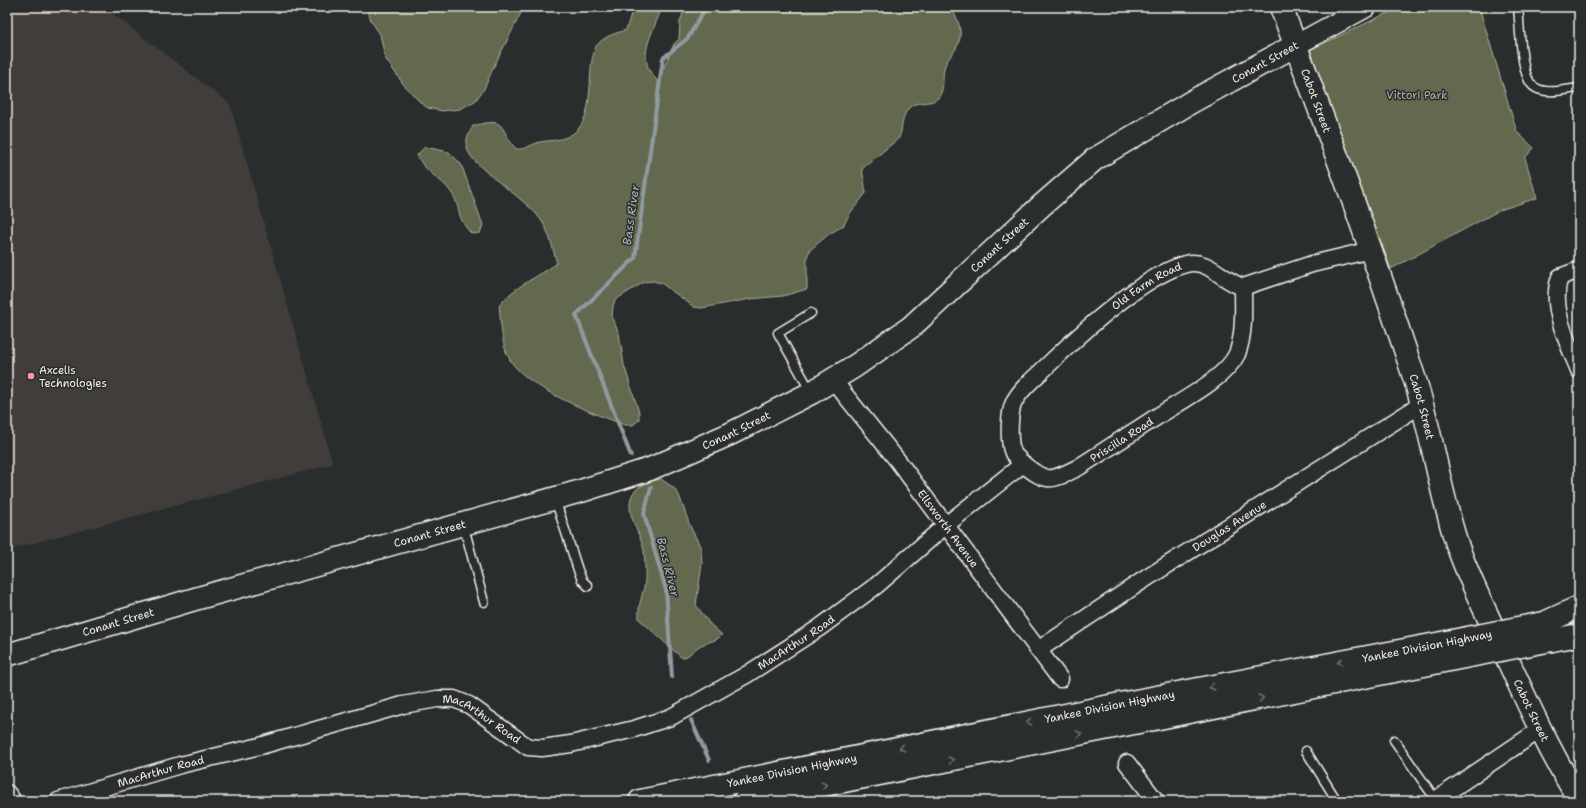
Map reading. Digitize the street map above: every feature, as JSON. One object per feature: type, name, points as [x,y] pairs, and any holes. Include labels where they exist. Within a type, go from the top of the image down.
[{"type":"main road","name":"Cabot Street","points":[[1281,7],[1371,250],[1422,404],[1452,525],[1462,558],[1522,690],[1579,799]]},
{"type":"main road","name":"Conant Street","points":[[7,655],[195,599],[555,498],[650,469],[730,434],[811,393],[833,380],[911,326],[1094,159],[1193,102],[1296,46]]},
{"type":"main road","points":[[1548,632],[1579,607]]},
{"type":"main road","name":"Yankee Division Highway","points":[[744,801],[1451,651],[1548,632],[1579,616]]},
{"type":"main road","points":[[1548,632],[1579,641]]},
{"type":"main road","name":"Yankee Division Highway","points":[[1548,632],[1579,635]]},
{"type":"main road","name":"Yankee Division Highway","points":[[640,801],[1112,706],[1451,651]]},
{"type":"street","name":"Conant Street","points":[[1296,46],[1366,7]]},
{"type":"street","points":[[1243,288],[1312,264],[1371,250]]},
{"type":"street","name":"Old Farm Road","points":[[1023,464],[1013,452],[1010,436],[1011,417],[1014,402],[1024,388],[1082,334],[1159,276],[1186,264],[1198,263],[1208,266],[1233,285],[1243,288]]},
{"type":"street","points":[[1579,270],[1560,277],[1557,285],[1557,309],[1579,370]]},
{"type":"street","name":"Priscilla Road","points":[[1023,464],[1040,478],[1058,478],[1079,467],[1202,388],[1223,372],[1232,363],[1242,337],[1243,288]]},
{"type":"street","name":"Ellsworth Avenue","points":[[833,380],[898,461],[1060,679]]},
{"type":"street","name":"Douglas Avenue","points":[[1038,650],[1142,581],[1422,404]]},
{"type":"street","points":[[946,525],[1023,464]]},
{"type":"street","name":"MacArthur Road","points":[[58,801],[180,765],[260,746],[403,705],[437,699],[454,699],[469,705],[528,747],[542,748],[571,744],[634,729],[671,717],[693,706],[791,648],[877,585],[946,525]]},
{"type":"street","points":[[1435,801],[1542,729]]},
{"type":"street","points":[[1127,763],[1156,801]]},
{"type":"street","points":[[7,793],[13,801]]},
{"type":"lane","points":[[1518,7],[1526,74],[1533,86],[1550,92],[1579,88]]},
{"type":"lane","points":[[810,313],[778,333],[811,393]]},
{"type":"lane","points":[[555,498],[578,570],[582,580],[588,586]]},
{"type":"lane","points":[[462,524],[484,602]]},
{"type":"lane","points":[[1394,740],[1435,801]]},
{"type":"lane","points":[[1306,751],[1337,801]]},
{"type":"shaded area","points":[[7,7],[104,7],[230,104],[333,464],[7,550]]},
{"type":"green space","points":[[367,7],[524,7],[484,89],[475,101],[460,109],[443,111],[428,108],[421,103],[404,85],[385,58],[380,34],[371,21]]},
{"type":"green space","points":[[637,7],[662,7],[648,45],[646,55],[647,64],[651,73],[658,81],[674,44],[679,39],[680,22],[685,7],[951,7],[960,28],[960,39],[945,65],[943,73],[943,86],[938,98],[931,102],[915,104],[908,109],[904,116],[899,138],[862,169],[866,193],[851,212],[843,226],[829,234],[810,250],[807,257],[807,289],[783,296],[750,299],[702,308],[694,307],[661,283],[653,281],[644,282],[615,300],[612,318],[619,333],[624,365],[639,412],[639,420],[633,425],[625,425],[595,414],[541,388],[514,366],[507,354],[502,337],[499,306],[519,287],[557,263],[548,232],[542,221],[531,208],[478,165],[471,157],[466,143],[473,126],[492,122],[501,126],[510,142],[516,149],[523,149],[540,142],[562,139],[577,130],[583,122],[586,113],[592,60],[596,46],[608,37],[626,30],[631,14]]},
{"type":"green space","name":"Vittori Park","points":[[1400,7],[1479,7],[1517,132],[1534,148],[1525,158],[1537,198],[1500,210],[1391,269],[1310,50]]},
{"type":"green space","points":[[425,147],[449,152],[461,164],[483,225],[480,233],[472,234],[467,228],[463,223],[457,203],[451,192],[420,161],[417,155]]},
{"type":"green space","points":[[661,479],[674,488],[679,495],[690,526],[701,548],[702,564],[696,605],[710,624],[722,635],[701,645],[689,655],[682,658],[639,619],[639,607],[645,584],[645,560],[644,551],[630,511],[631,498],[639,487]]},
{"type":"waterway","name":"Bass River","points":[[631,456],[576,315],[635,258],[663,58],[688,38],[706,7]]},
{"type":"waterway","name":"Bass River","points":[[651,487],[644,514],[666,590],[672,677]]},
{"type":"waterway","name":"Bass River","points":[[691,720],[709,760]]},
{"type":"place","name":"Axcelis Technologies","points":[[31,376]]}]
